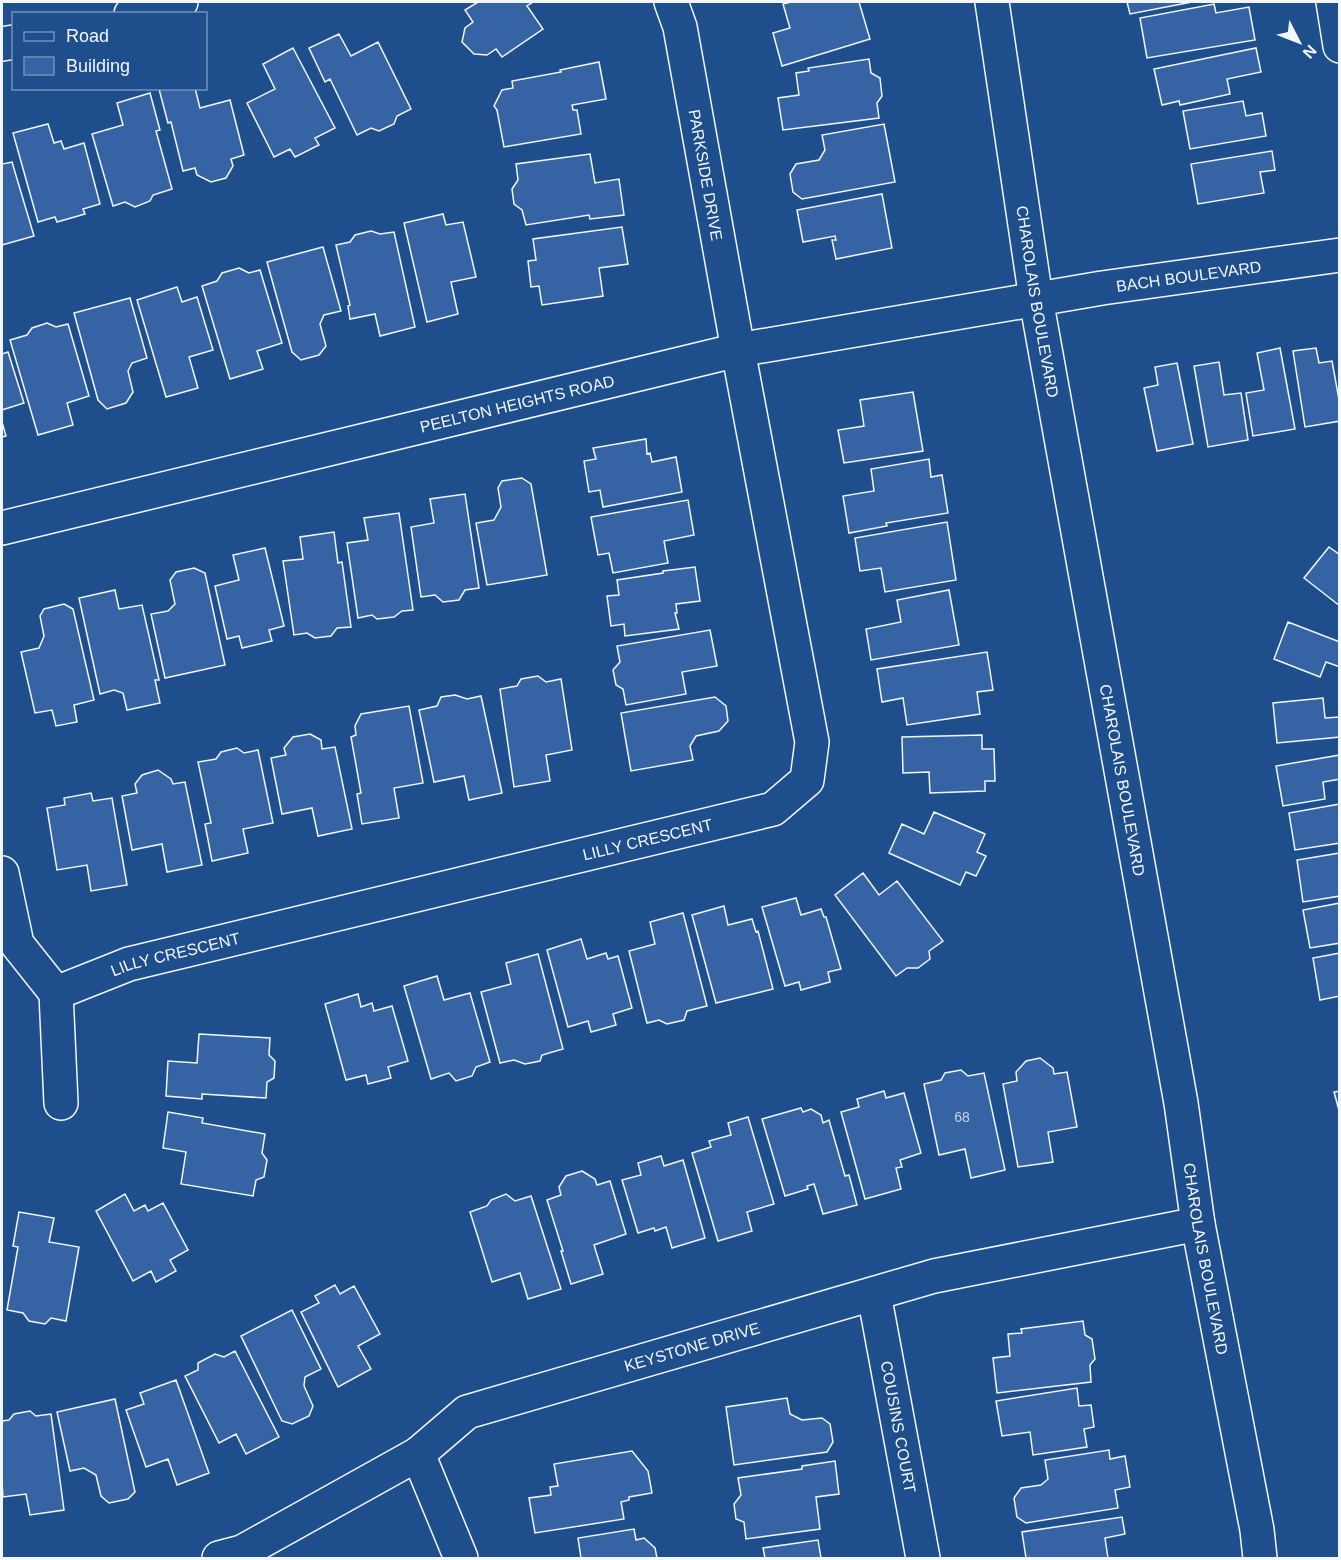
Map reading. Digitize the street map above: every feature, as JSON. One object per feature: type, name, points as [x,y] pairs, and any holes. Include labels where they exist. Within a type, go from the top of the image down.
[{"type":"street","points":[[139,12],[181,2]]},
{"type":"street","name":"PARKSIDE DRIVE","points":[[671,2],[680,27],[738,350]]},
{"type":"street","name":"CHAROLAIS BOULEVARD","points":[[992,2],[1036,299],[1181,1103],[1198,1224],[1257,1530],[1260,1558]]},
{"type":"street","points":[[1333,2],[1340,45]]},
{"type":"street","name":"BACH BOULEVARD","points":[[1036,299],[1340,255]]},
{"type":"street","name":"PEELTON HEIGHTS ROAD","points":[[2,528],[738,350],[1036,299]]},
{"type":"street","name":"LILLY CRESCENT","points":[[56,993],[129,964],[773,809],[807,780],[812,742],[738,350]]},
{"type":"street","points":[[2,873],[17,944],[56,993],[61,1103]]},
{"type":"street","name":"KEYSTONE DRIVE","points":[[219,1558],[242,1552],[418,1454],[467,1412],[934,1276],[1198,1224]]},
{"type":"street","name":"COUSINS COURT","points":[[874,1294],[923,1558]]},
{"type":"street","points":[[418,1454],[461,1558]]},
{"type":"building","points":[[478,2],[533,2],[527,6],[543,29],[502,57],[496,49],[487,55],[474,54],[462,42],[465,28],[473,22],[465,10]]},
{"type":"building","points":[[859,2],[870,39],[782,66],[773,33],[790,28],[783,4]]},
{"type":"building","points":[[1127,2],[1192,2],[1130,14]]},
{"type":"building","points":[[1214,4],[1216,13],[1249,7],[1255,40],[1147,58],[1140,18]]},
{"type":"building","points":[[339,34],[351,56],[378,42],[411,109],[397,116],[394,124],[379,131],[371,128],[357,135],[330,79],[325,82],[309,48]]},
{"type":"building","points":[[293,48],[335,128],[315,138],[319,145],[295,157],[290,149],[274,157],[247,103],[275,89],[263,64]]},
{"type":"building","points":[[1256,48],[1261,72],[1227,79],[1230,94],[1180,105],[1179,101],[1162,105],[1154,69]]},
{"type":"building","points":[[869,59],[871,73],[880,78],[882,96],[877,103],[879,118],[783,130],[778,98],[799,95],[796,73],[809,71],[808,68]]},
{"type":"building","points":[[599,62],[606,99],[572,105],[573,110],[577,110],[581,134],[504,147],[497,110],[494,106],[502,90],[513,88],[512,81]]},
{"type":"building","points":[[159,90],[196,90],[200,108],[230,100],[244,155],[231,159],[233,166],[226,178],[211,182],[197,175],[195,168],[183,171],[171,122],[168,123]]},
{"type":"building","points":[[150,93],[160,130],[156,131],[172,189],[153,195],[150,201],[135,207],[125,202],[113,206],[92,134],[123,125],[117,103]]},
{"type":"building","points":[[1243,101],[1246,116],[1262,113],[1266,136],[1190,149],[1183,111]]},
{"type":"building","points":[[48,124],[54,143],[61,141],[64,149],[84,143],[100,204],[83,209],[85,214],[57,222],[55,217],[38,222],[13,133]]},
{"type":"building","points":[[884,124],[895,182],[802,199],[793,192],[790,174],[796,164],[819,160],[825,150],[822,135]]},
{"type":"building","points":[[1272,151],[1275,170],[1260,172],[1264,193],[1198,204],[1191,164]]},
{"type":"building","points":[[590,154],[595,183],[619,179],[624,215],[590,219],[589,215],[526,225],[522,210],[514,204],[512,189],[518,180],[516,164]]},
{"type":"building","points":[[12,162],[34,236],[2,245],[2,164]]},
{"type":"building","points":[[882,194],[892,248],[836,259],[832,240],[836,240],[835,236],[803,242],[797,210]]},
{"type":"building","points":[[443,214],[446,225],[463,222],[476,277],[451,282],[458,314],[427,322],[404,223]]},
{"type":"building","points":[[622,227],[628,264],[599,268],[603,296],[542,305],[539,286],[531,287],[528,261],[536,260],[533,239]]},
{"type":"building","points":[[371,231],[380,234],[394,232],[415,327],[380,336],[375,314],[350,319],[348,306],[350,305],[336,245],[350,242],[355,235]]},
{"type":"building","points":[[323,247],[341,311],[324,315],[320,324],[326,346],[319,355],[301,360],[292,352],[267,262]]},
{"type":"building","points":[[239,268],[249,273],[260,270],[282,343],[257,351],[263,369],[230,379],[202,286],[217,281],[222,273]]},
{"type":"building","points":[[177,287],[182,302],[197,297],[213,350],[189,357],[198,388],[166,397],[137,300]]},
{"type":"building","points":[[130,298],[147,358],[132,363],[128,371],[133,392],[126,403],[107,409],[98,400],[74,313]]},
{"type":"building","points":[[47,323],[56,327],[68,324],[89,396],[67,403],[73,425],[38,435],[10,340],[27,335],[32,328]]},
{"type":"building","points":[[1280,348],[1295,429],[1253,436],[1246,393],[1264,390],[1257,353]]},
{"type":"building","points":[[1316,348],[1319,363],[1332,361],[1340,405],[1340,421],[1305,427],[1293,351]]},
{"type":"building","points":[[8,352],[24,403],[2,410],[2,354]]},
{"type":"building","points":[[1219,362],[1224,395],[1241,393],[1248,440],[1208,447],[1194,366]]},
{"type":"building","points":[[1177,363],[1193,444],[1157,451],[1144,388],[1158,385],[1155,367]]},
{"type":"building","points":[[913,392],[923,451],[844,463],[838,430],[864,426],[860,400]]},
{"type":"building","points":[[2,422],[6,436],[2,437]]},
{"type":"building","points":[[646,439],[647,454],[650,453],[652,462],[676,457],[682,492],[603,507],[600,490],[589,492],[584,461],[596,459],[593,448]]},
{"type":"building","points":[[929,459],[931,477],[942,475],[948,513],[886,523],[887,526],[849,533],[843,496],[874,491],[871,469]]},
{"type":"building","points":[[522,478],[531,484],[547,575],[487,585],[476,523],[494,520],[501,507],[498,488],[502,481]]},
{"type":"building","points":[[465,494],[479,588],[465,590],[459,600],[443,602],[435,595],[421,597],[411,527],[434,523],[430,499]]},
{"type":"building","points":[[688,500],[694,535],[664,541],[668,563],[613,573],[609,553],[598,555],[591,517]]},
{"type":"building","points":[[399,513],[413,610],[402,611],[394,617],[377,619],[372,615],[358,618],[347,543],[368,540],[364,518]]},
{"type":"building","points":[[947,522],[956,580],[885,592],[881,568],[860,571],[855,538]]},
{"type":"building","points":[[334,532],[338,563],[342,562],[351,627],[337,628],[331,636],[315,638],[307,633],[294,635],[283,561],[303,559],[300,537]]},
{"type":"building","points":[[1329,547],[1340,555],[1340,606],[1304,578]]},
{"type":"building","points":[[265,548],[284,626],[269,630],[272,641],[242,648],[239,636],[227,639],[215,586],[239,580],[233,555]]},
{"type":"building","points":[[695,567],[700,601],[676,604],[677,613],[675,613],[679,629],[625,636],[624,624],[611,626],[607,596],[619,595],[617,580]]},
{"type":"building","points":[[194,568],[205,573],[225,665],[165,678],[151,614],[168,611],[175,604],[170,580],[176,572]]},
{"type":"building","points":[[115,590],[119,609],[142,605],[159,680],[155,680],[160,703],[127,710],[123,693],[114,690],[100,694],[79,598]]},
{"type":"building","points":[[949,590],[959,645],[871,660],[866,629],[901,622],[897,600]]},
{"type":"building","points":[[64,604],[73,609],[94,700],[74,705],[77,722],[56,726],[52,710],[35,713],[21,652],[39,648],[44,636],[40,616],[44,609]]},
{"type":"building","points":[[1288,622],[1340,642],[1340,667],[1326,662],[1320,677],[1274,659]]},
{"type":"building","points":[[710,630],[717,666],[682,672],[686,694],[626,705],[623,689],[616,685],[613,670],[620,662],[617,646]]},
{"type":"building","points":[[987,652],[993,690],[977,692],[980,714],[907,725],[903,698],[882,702],[877,669]]},
{"type":"building","points":[[538,676],[546,682],[561,679],[572,750],[546,755],[550,781],[514,787],[500,689],[517,686],[521,679]]},
{"type":"building","points":[[455,695],[467,699],[481,696],[502,793],[469,800],[464,776],[434,782],[419,710],[437,706],[441,697]]},
{"type":"building","points":[[715,697],[726,706],[728,721],[719,731],[696,736],[690,746],[693,760],[631,771],[621,713]]},
{"type":"building","points":[[1323,698],[1325,718],[1340,717],[1340,737],[1277,743],[1273,703]]},
{"type":"building","points":[[409,706],[423,783],[394,788],[399,818],[362,824],[357,794],[361,793],[351,737],[356,735],[355,726],[361,714]]},
{"type":"building","points":[[310,734],[321,740],[322,749],[335,747],[352,829],[318,836],[312,808],[282,814],[271,758],[286,755],[284,748],[293,737]]},
{"type":"building","points":[[982,735],[982,749],[994,749],[995,781],[985,781],[985,791],[930,793],[929,772],[903,773],[902,737]]},
{"type":"building","points":[[237,748],[244,753],[258,750],[273,823],[243,829],[248,853],[212,861],[205,824],[211,823],[198,762],[216,759],[221,752]]},
{"type":"building","points":[[1340,755],[1340,779],[1323,782],[1325,799],[1283,806],[1276,766]]},
{"type":"building","points":[[158,770],[171,779],[173,784],[185,782],[202,865],[167,872],[162,844],[132,850],[122,796],[137,793],[135,784],[142,775]]},
{"type":"building","points":[[91,793],[93,801],[112,798],[127,885],[91,891],[87,865],[57,870],[47,808],[65,805],[64,798]]},
{"type":"building","points":[[1340,804],[1340,843],[1295,850],[1289,813]]},
{"type":"building","points":[[934,812],[985,834],[977,852],[986,856],[976,876],[966,872],[960,885],[889,853],[902,824],[924,834]]},
{"type":"building","points":[[1340,853],[1340,896],[1303,902],[1297,860]]},
{"type":"building","points":[[863,873],[879,895],[897,881],[943,941],[929,951],[930,959],[918,968],[907,968],[896,976],[835,895]]},
{"type":"building","points":[[796,898],[801,915],[821,909],[826,917],[841,969],[828,972],[830,982],[801,990],[799,982],[785,986],[762,907]]},
{"type":"building","points":[[1340,903],[1340,943],[1310,948],[1303,910]]},
{"type":"building","points":[[724,906],[728,925],[752,919],[756,932],[758,931],[773,989],[716,1003],[692,915]]},
{"type":"building","points":[[683,913],[707,1006],[687,1011],[684,1020],[667,1024],[659,1020],[647,1023],[629,951],[655,944],[650,922]]},
{"type":"building","points":[[581,939],[587,959],[606,953],[608,959],[618,956],[632,1008],[613,1014],[616,1025],[591,1032],[588,1021],[568,1027],[547,950]]},
{"type":"building","points":[[1340,953],[1340,996],[1320,1000],[1313,958]]},
{"type":"building","points":[[538,954],[563,1049],[542,1055],[540,1061],[525,1064],[514,1060],[500,1063],[481,992],[511,984],[506,963]]},
{"type":"building","points":[[437,976],[444,1000],[470,993],[490,1062],[476,1067],[472,1076],[456,1081],[449,1073],[431,1079],[404,986]]},
{"type":"building","points":[[358,994],[361,1007],[372,1003],[374,1011],[392,1006],[408,1061],[388,1067],[391,1078],[368,1084],[366,1075],[346,1080],[325,1004]]},
{"type":"building","points":[[199,1034],[270,1038],[269,1055],[275,1061],[274,1078],[267,1082],[266,1098],[202,1094],[202,1099],[166,1096],[168,1061],[197,1063]]},
{"type":"building","points":[[1040,1058],[1053,1068],[1054,1074],[1067,1072],[1077,1127],[1048,1132],[1053,1162],[1018,1167],[1003,1084],[1017,1081],[1016,1072],[1026,1061]]},
{"type":"building","points":[[961,1070],[968,1076],[984,1073],[1005,1170],[971,1178],[965,1149],[939,1155],[924,1084],[941,1080],[945,1073]]},
{"type":"building","points":[[884,1091],[886,1098],[904,1093],[921,1153],[900,1160],[902,1167],[896,1168],[901,1189],[865,1199],[841,1112],[859,1107],[857,1099]]},
{"type":"building","points":[[1340,1091],[1340,1114],[1334,1092]]},
{"type":"building","points":[[801,1108],[803,1112],[811,1109],[821,1115],[823,1123],[829,1120],[845,1176],[849,1175],[857,1205],[823,1214],[814,1184],[807,1186],[808,1189],[785,1196],[762,1119]]},
{"type":"building","points":[[168,1112],[203,1118],[202,1123],[265,1134],[262,1153],[267,1160],[264,1177],[256,1180],[253,1196],[181,1184],[186,1152],[163,1148]]},
{"type":"building","points":[[748,1117],[774,1204],[747,1212],[752,1231],[718,1241],[692,1153],[711,1147],[709,1141],[731,1135],[728,1123]]},
{"type":"building","points":[[661,1156],[664,1166],[683,1160],[705,1238],[672,1248],[666,1227],[638,1233],[622,1180],[641,1175],[638,1163]]},
{"type":"building","points":[[582,1171],[595,1179],[597,1185],[610,1181],[626,1234],[594,1245],[603,1274],[571,1284],[547,1200],[561,1195],[559,1187],[566,1176]]},
{"type":"building","points":[[125,1194],[134,1211],[145,1205],[148,1211],[163,1203],[188,1250],[170,1260],[176,1271],[156,1282],[151,1271],[133,1281],[96,1211]]},
{"type":"building","points":[[506,1194],[515,1201],[531,1196],[561,1289],[528,1299],[520,1273],[492,1282],[470,1212],[487,1206],[491,1200]]},
{"type":"building","points":[[19,1212],[54,1218],[49,1242],[79,1247],[66,1321],[51,1318],[45,1324],[29,1321],[23,1313],[7,1310],[18,1247],[13,1246]]},
{"type":"building","points":[[335,1285],[340,1294],[354,1286],[380,1334],[358,1346],[371,1369],[338,1387],[301,1312],[319,1303],[315,1296]]},
{"type":"building","points":[[292,1310],[321,1369],[305,1377],[304,1386],[313,1406],[309,1416],[292,1424],[282,1421],[241,1336]]},
{"type":"building","points":[[1083,1321],[1085,1335],[1092,1339],[1095,1359],[1090,1365],[1091,1382],[997,1393],[993,1358],[1010,1356],[1008,1334],[1022,1333],[1021,1329]]},
{"type":"building","points":[[235,1351],[279,1437],[246,1454],[236,1434],[219,1443],[185,1376],[198,1370],[198,1363],[215,1354],[224,1357]]},
{"type":"building","points":[[176,1380],[209,1473],[177,1485],[168,1459],[146,1467],[126,1410],[144,1404],[140,1393]]},
{"type":"building","points":[[1077,1388],[1079,1406],[1091,1405],[1094,1427],[1084,1429],[1087,1447],[1033,1455],[1030,1432],[1002,1436],[996,1401]]},
{"type":"building","points":[[787,1398],[790,1414],[802,1420],[822,1418],[830,1424],[833,1442],[827,1452],[734,1465],[726,1407]]},
{"type":"building","points":[[115,1399],[135,1492],[128,1499],[109,1503],[101,1496],[96,1475],[84,1468],[70,1471],[57,1412]]},
{"type":"building","points":[[30,1411],[36,1416],[51,1414],[64,1510],[30,1515],[26,1494],[3,1497],[2,1421],[9,1420],[14,1414]]},
{"type":"building","points":[[1109,1450],[1110,1459],[1125,1456],[1130,1487],[1115,1490],[1118,1508],[1026,1523],[1017,1517],[1014,1498],[1021,1488],[1041,1485],[1048,1479],[1045,1460]]},
{"type":"building","points":[[632,1451],[648,1471],[652,1493],[629,1497],[629,1500],[621,1502],[624,1519],[535,1533],[529,1498],[551,1495],[550,1487],[558,1486],[554,1464]]},
{"type":"building","points":[[835,1461],[839,1494],[816,1497],[820,1529],[746,1539],[744,1522],[736,1519],[734,1504],[741,1495],[738,1478],[802,1469],[802,1466]]},
{"type":"building","points":[[1122,1517],[1125,1534],[1105,1538],[1108,1558],[1026,1558],[1022,1532]]},
{"type":"building","points":[[634,1529],[636,1540],[644,1538],[655,1548],[657,1558],[581,1558],[578,1538]]},
{"type":"building","points":[[818,1540],[821,1558],[765,1558],[763,1548]]}]
